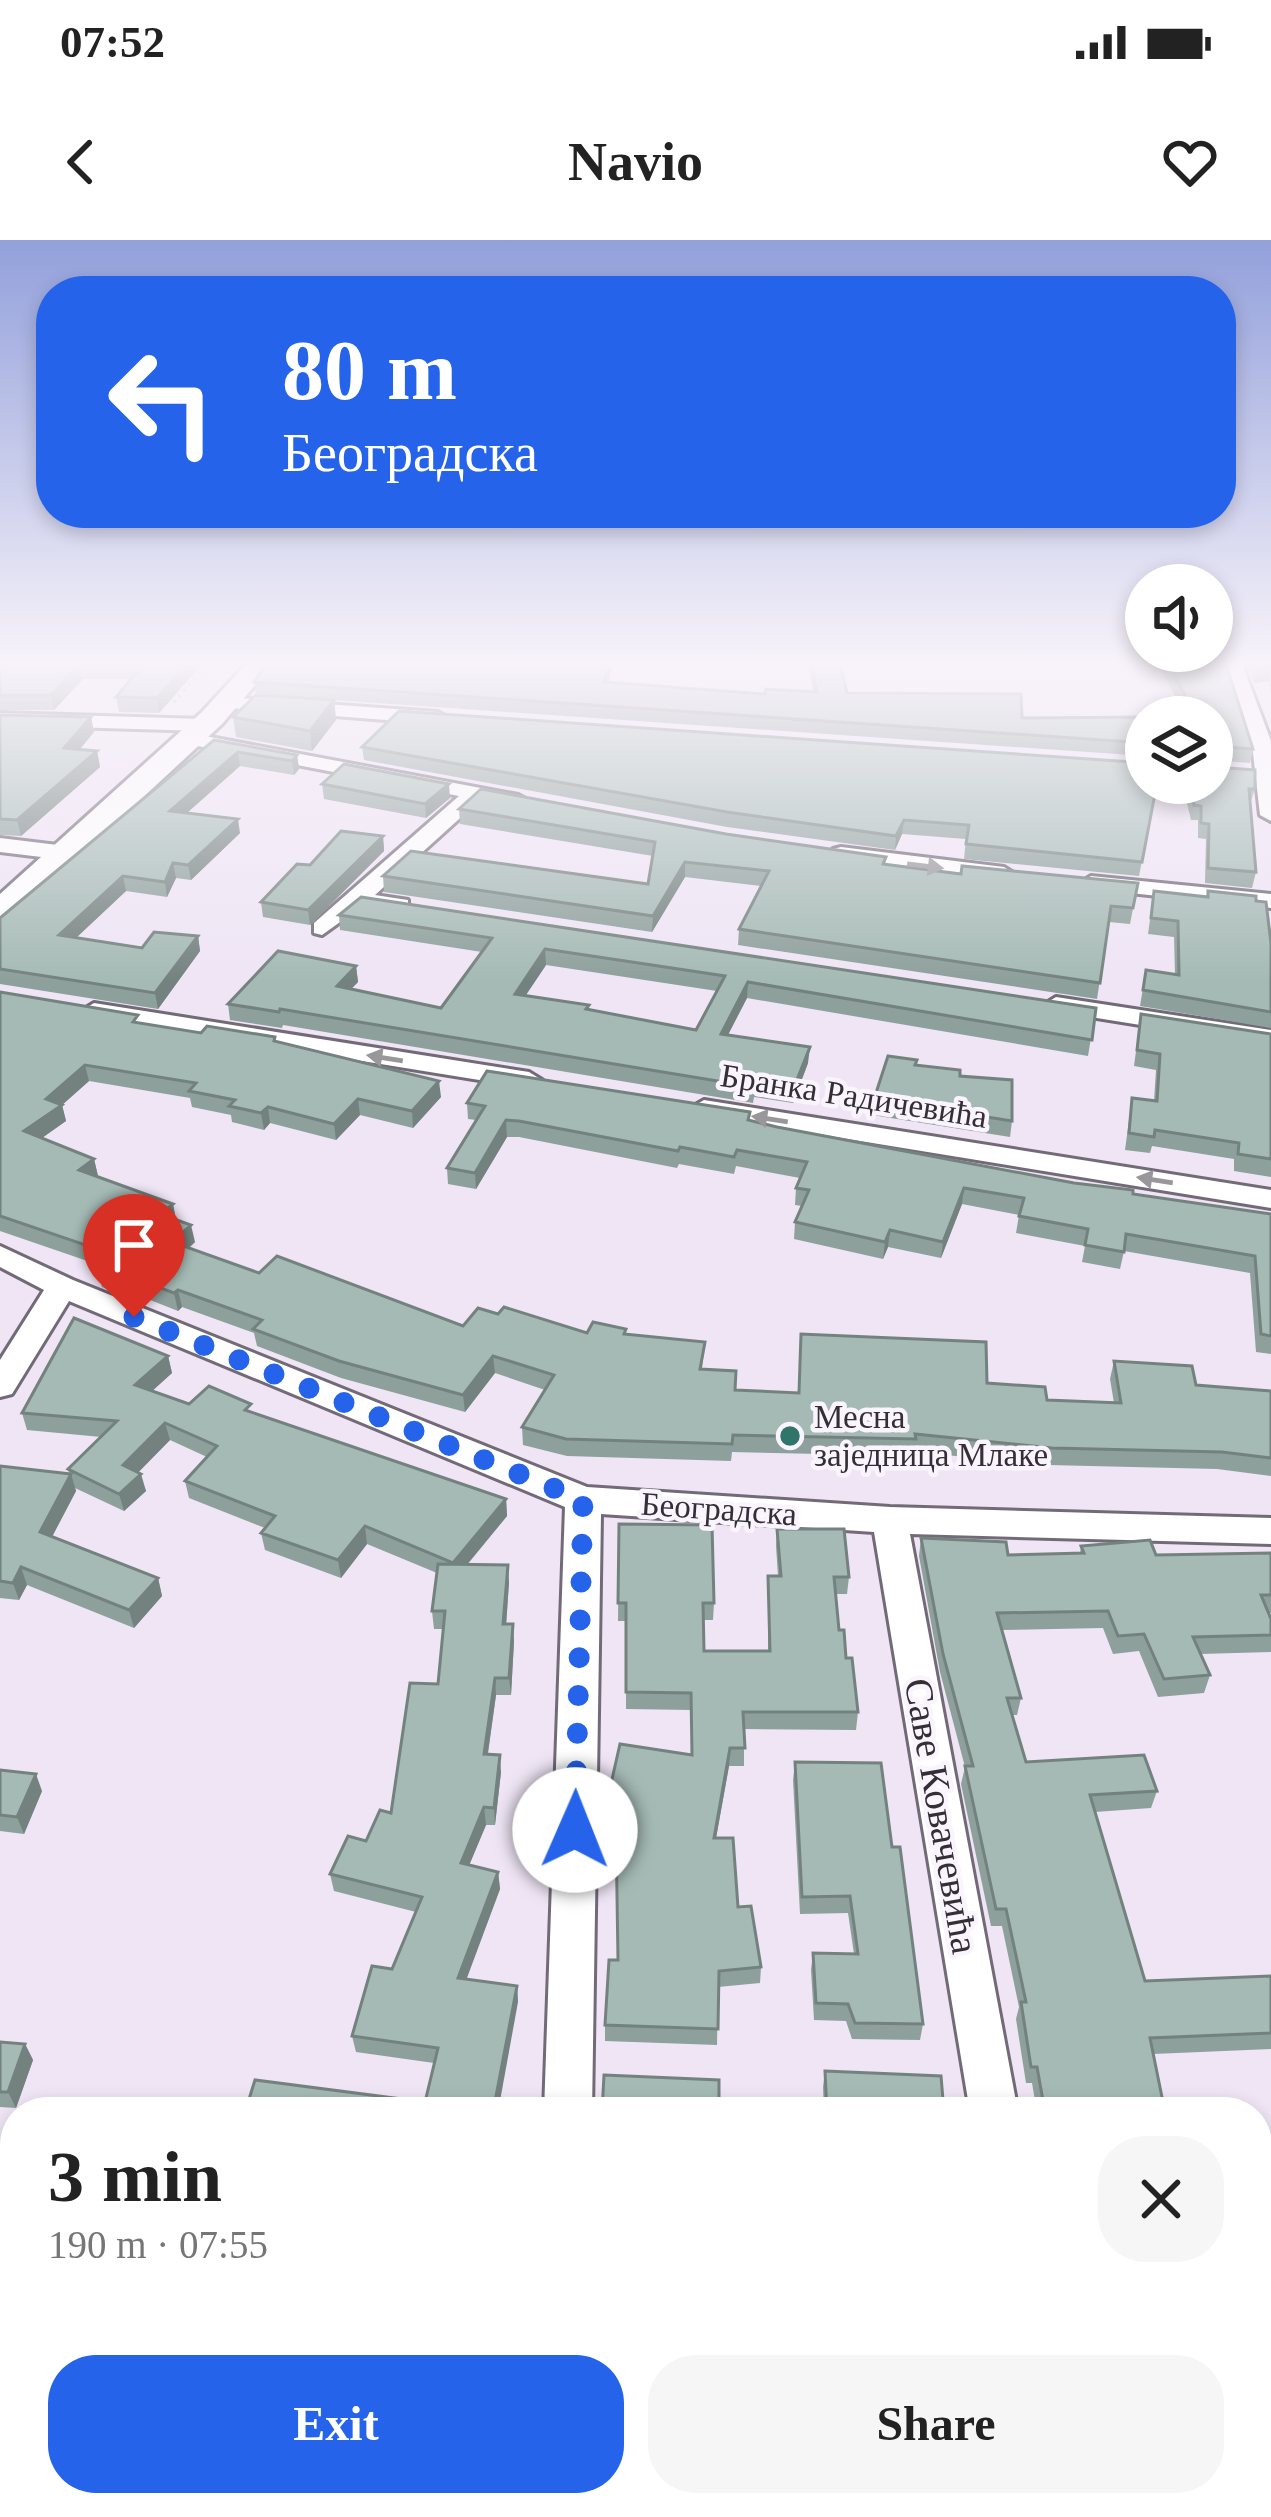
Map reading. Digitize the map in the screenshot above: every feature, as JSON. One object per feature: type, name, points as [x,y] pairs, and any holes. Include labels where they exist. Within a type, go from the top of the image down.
[{"type":"main road","points":[[0,912],[154,770]]},
{"type":"street","points":[[389,770],[543,806]]},
{"type":"street","points":[[1261,775],[1271,814]]},
{"type":"street","points":[[322,928],[475,793]]},
{"type":"street","points":[[0,844],[66,853]]},
{"type":"street","points":[[817,851],[1021,876]]},
{"type":"street","points":[[1066,880],[1271,901]]},
{"type":"street","points":[[356,899],[427,909]]},
{"type":"street","points":[[1036,1002],[1271,1038]]},
{"type":"street","points":[[70,1007],[565,1086]]},
{"type":"street","name":"Бранка Радичевића","points":[[682,1105],[1271,1199]]},
{"type":"street","name":"Београдска","points":[[0,1255],[62,1287],[583,1500],[890,1520],[1271,1531]]},
{"type":"street","points":[[0,1386],[62,1287]]},
{"type":"street","points":[[568,2097],[583,1500]]},
{"type":"street","name":"Саве Ковачевића","points":[[890,1520],[991,2097]]},
{"type":"building","points":[[0,770],[75,770],[17,820],[0,819]]},
{"type":"building","points":[[178,770],[217,770],[170,811],[238,819],[188,865],[173,863],[165,882],[123,876],[59,935],[142,948],[154,932],[198,936],[155,993],[0,969],[0,918]]},
{"type":"building","points":[[337,770],[377,770],[449,784],[425,804],[322,784]]},
{"type":"building","points":[[493,770],[1125,770],[1125,804],[1153,804],[1142,862],[966,844],[969,825],[904,820],[896,836]]},
{"type":"building","points":[[1233,770],[1255,770],[1255,789],[1249,789],[1256,872],[1208,868],[1209,824],[1201,823],[1201,806],[1194,805],[1233,804]]},
{"type":"building","points":[[481,789],[726,834],[886,857],[883,864],[961,874],[962,866],[1138,883],[1133,908],[1111,906],[1100,983],[739,929],[769,871],[685,862],[653,916],[383,876],[411,851],[648,884],[655,842],[459,809]]},
{"type":"building","points":[[341,831],[383,836],[308,910],[261,902],[297,864],[310,865]]},
{"type":"building","points":[[1154,891],[1208,897],[1208,891],[1256,896],[1256,901],[1266,902],[1271,1012],[1143,990],[1146,970],[1179,975],[1178,921],[1151,918]]},
{"type":"building","points":[[361,897],[1096,1008],[1092,1040],[748,982],[721,1034],[810,1047],[794,1087],[755,1081],[754,1087],[228,1004],[278,951],[356,966],[337,986],[441,1008],[492,938],[339,915]],"holes":[[[545,949],[725,976],[696,1030],[586,1009],[589,1005],[515,994]]]},
{"type":"building","points":[[0,992],[138,1015],[133,1022],[201,1033],[207,1026],[275,1037],[274,1041],[439,1081],[412,1111],[358,1099],[334,1124],[268,1107],[261,1113],[229,1106],[235,1100],[189,1091],[196,1083],[85,1065],[46,1099],[62,1105],[24,1131],[94,1159],[79,1170],[173,1204],[160,1214],[191,1225],[172,1242],[259,1273],[277,1256],[463,1326],[478,1308],[498,1314],[504,1307],[587,1333],[593,1322],[626,1329],[624,1334],[705,1342],[700,1369],[736,1371],[735,1390],[799,1393],[801,1334],[986,1342],[987,1383],[1045,1387],[1047,1400],[1121,1403],[1114,1361],[1192,1366],[1196,1385],[1271,1391],[1271,1458],[1222,1452],[1052,1448],[915,1434],[916,1439],[733,1435],[732,1444],[566,1439],[522,1427],[554,1375],[493,1356],[463,1395],[339,1361],[253,1329],[262,1320],[178,1290],[174,1293],[98,1270],[115,1255],[0,1216]]},
{"type":"building","points":[[1141,1014],[1271,1034],[1271,1159],[1238,1154],[1239,1143],[1155,1130],[1154,1137],[1129,1133],[1132,1098],[1157,1101],[1160,1054],[1137,1050]]},
{"type":"building","points":[[888,1056],[917,1060],[915,1065],[960,1070],[960,1076],[1012,1080],[1012,1121],[874,1099]]},
{"type":"building","points":[[487,1071],[750,1112],[748,1120],[777,1127],[1133,1190],[1133,1194],[1271,1214],[1271,1336],[1261,1334],[1255,1256],[1126,1234],[1124,1252],[1085,1245],[1088,1229],[1019,1216],[1024,1198],[964,1188],[943,1242],[890,1230],[885,1242],[795,1222],[809,1190],[796,1188],[807,1162],[737,1150],[734,1157],[680,1147],[678,1151],[506,1120],[475,1173],[447,1168],[485,1106],[467,1103]]},
{"type":"building","points":[[74,1318],[168,1356],[135,1385],[189,1404],[209,1386],[251,1404],[245,1410],[506,1499],[453,1563],[365,1526],[338,1560],[261,1533],[275,1516],[185,1481],[217,1446],[165,1423],[123,1465],[141,1474],[119,1494],[68,1469],[117,1421],[22,1413]]},
{"type":"building","points":[[0,1466],[71,1474],[40,1532],[158,1578],[129,1610],[21,1567],[13,1583],[0,1581]]},
{"type":"building","points":[[619,1524],[712,1525],[714,1603],[703,1603],[704,1651],[770,1651],[768,1576],[781,1576],[777,1529],[844,1529],[849,1577],[834,1577],[839,1630],[844,1630],[846,1658],[852,1658],[858,1712],[743,1712],[745,1748],[730,1748],[714,1838],[733,1838],[738,1907],[751,1906],[761,1967],[719,1971],[718,2029],[605,2025],[609,1960],[618,1960],[616,1831],[601,1828],[620,1744],[692,1755],[691,1693],[626,1692],[626,1603],[618,1603]]},
{"type":"building","points":[[921,1538],[1006,1542],[1008,1555],[1084,1553],[1081,1546],[1150,1540],[1156,1555],[1271,1553],[1271,1595],[1261,1595],[1271,1619],[1271,1635],[1193,1637],[1210,1675],[1164,1679],[1144,1634],[1118,1636],[1108,1611],[997,1613],[1021,1698],[1007,1698],[1026,1762],[1144,1755],[1157,1791],[1090,1795],[1145,1981],[1271,1976],[1271,2033],[1150,2038],[1162,2097],[1042,2097],[1037,2067],[1031,2067],[1021,2002],[1026,2002],[1006,1909],[996,1909],[965,1766],[973,1766],[943,1654]]},
{"type":"building","points":[[438,1564],[508,1565],[503,1624],[513,1624],[509,1678],[495,1678],[484,1754],[500,1755],[494,1808],[484,1807],[461,1863],[498,1872],[458,1978],[517,1986],[496,2097],[426,2097],[438,2048],[352,2036],[372,1966],[392,1969],[422,1897],[330,1874],[348,1836],[366,1841],[380,1810],[391,1813],[410,1683],[438,1684],[445,1611],[432,1611]]},
{"type":"building","points":[[795,1762],[881,1763],[892,1847],[900,1847],[923,2024],[855,2023],[848,2004],[816,2003],[813,1953],[858,1954],[850,1896],[802,1897]]},
{"type":"building","points":[[0,1770],[36,1774],[17,1817],[0,1815]]},
{"type":"building","points":[[0,2042],[25,2044],[8,2092],[0,2092]]},
{"type":"building","points":[[825,2071],[941,2076],[943,2097],[826,2097]]},
{"type":"building","points":[[604,2075],[719,2080],[719,2097],[603,2097]]},
{"type":"building","points":[[255,2080],[386,2097],[250,2097]]},
{"type":"place","name":"Месна заједница Млаке","points":[[790,1436]]},
{"type":"route","points":[[134,1317],[583,1500],[575,1830]]}]
